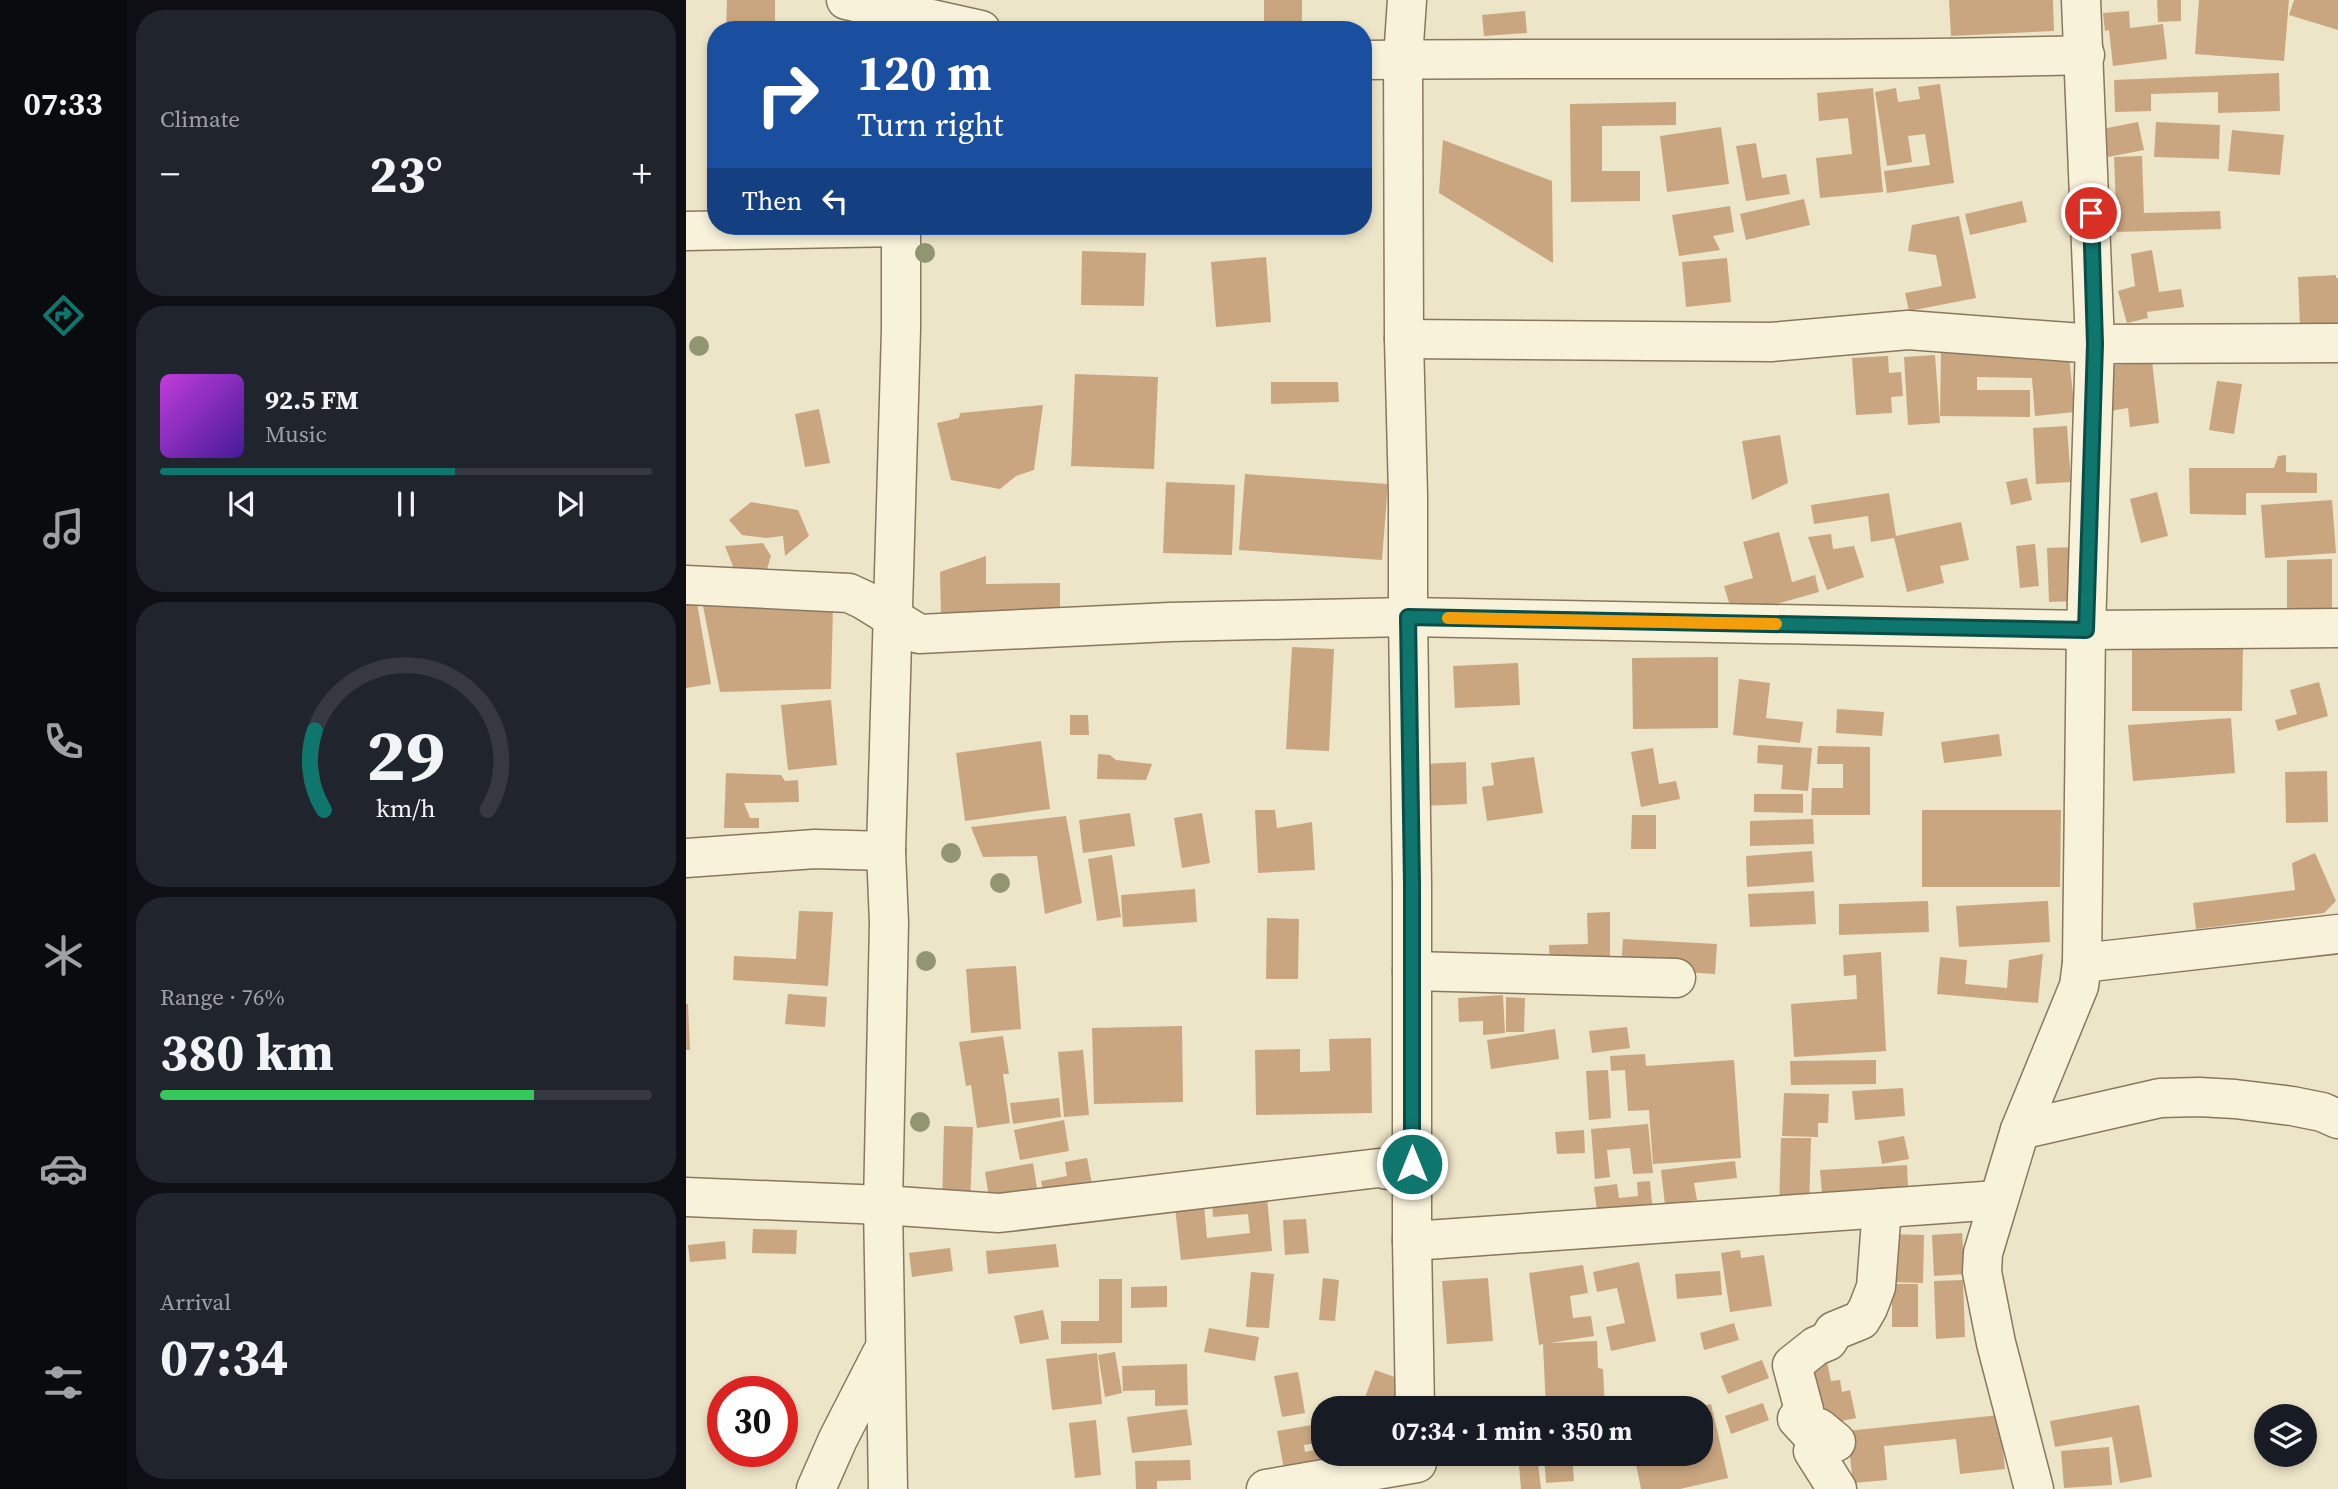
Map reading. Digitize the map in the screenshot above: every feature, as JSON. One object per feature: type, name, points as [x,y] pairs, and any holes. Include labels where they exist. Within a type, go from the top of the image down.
[{"type":"street","points":[[846,0],[939,21]]},
{"type":"street","points":[[1407,0],[1403,59],[1404,339],[1408,495],[1412,1241],[1416,1396]]},
{"type":"street","points":[[2034,1489],[1996,1343],[1982,1272],[1983,1252],[2020,1130],[2079,986],[2082,963],[2086,630],[2095,344],[2081,0]]},
{"type":"street","points":[[1372,60],[1874,60],[2085,55]]},
{"type":"street","points":[[686,231],[707,231]]},
{"type":"street","points":[[888,1489],[883,1205],[889,923],[886,851],[901,329],[901,235]]},
{"type":"street","points":[[1404,339],[1772,342],[1908,330],[2095,344],[2338,344]]},
{"type":"street","points":[[686,585],[849,593],[919,634],[1170,622],[1408,617],[2086,630],[2338,628]]},
{"type":"street","points":[[686,858],[815,849],[886,851]]},
{"type":"street","points":[[2082,963],[2338,934]]},
{"type":"street","points":[[1412,971],[1676,978]]},
{"type":"street","points":[[2020,1130],[2173,1097],[2235,1099],[2292,1106],[2322,1112],[2338,1119]]},
{"type":"street","points":[[686,1197],[999,1213],[1379,1168],[1388,1170],[1412,1164]]},
{"type":"street","points":[[1412,1241],[1998,1200]]},
{"type":"street","points":[[1837,1489],[1813,1451],[1836,1442],[1819,1428],[1808,1431],[1797,1419],[1804,1410],[1792,1365],[1816,1346],[1828,1341],[1835,1331],[1861,1320],[1868,1308],[1876,1287],[1882,1208]]},
{"type":"street","points":[[816,1489],[884,1349]]},
{"type":"street","points":[[1266,1489],[1417,1469]]},
{"type":"building","points":[[727,0],[775,0],[775,21],[726,21]]},
{"type":"building","points":[[1264,0],[1302,0],[1302,21],[1264,21]]},
{"type":"building","points":[[1949,0],[2053,0],[2054,31],[1951,36]]},
{"type":"building","points":[[2157,0],[2181,0],[2181,21],[2158,22]]},
{"type":"building","points":[[2199,0],[2289,0],[2284,61],[2195,54]]},
{"type":"building","points":[[2294,0],[2338,0],[2338,30],[2289,15]]},
{"type":"building","points":[[1525,11],[1527,33],[1484,36],[1482,15]]},
{"type":"building","points":[[2129,11],[2130,28],[2163,24],[2167,59],[2113,66],[2109,30],[2105,31],[2103,13]]},
{"type":"building","points":[[2279,73],[2280,111],[2218,113],[2218,92],[2151,94],[2151,111],[2115,112],[2114,80]]},
{"type":"building","points":[[1940,84],[1954,183],[1887,193],[1884,171],[1930,165],[1925,134],[1908,136],[1912,162],[1887,166],[1875,92],[1896,88],[1898,102],[1920,99],[1918,87]]},
{"type":"building","points":[[1873,88],[1883,192],[1820,198],[1816,158],[1852,154],[1848,118],[1819,121],[1817,93]]},
{"type":"building","points":[[1676,102],[1676,125],[1602,126],[1602,171],[1640,171],[1640,201],[1571,202],[1570,104]]},
{"type":"building","points":[[2138,122],[2144,150],[2103,158],[2097,130]]},
{"type":"building","points":[[2156,122],[2220,125],[2219,159],[2154,157]]},
{"type":"building","points":[[1721,127],[1729,184],[1667,192],[1660,136]]},
{"type":"building","points":[[2232,130],[2284,135],[2280,175],[2228,171]]},
{"type":"building","points":[[1443,140],[1552,181],[1553,263],[1439,193]]},
{"type":"building","points":[[1756,143],[1762,178],[1786,174],[1790,194],[1746,201],[1736,146]]},
{"type":"building","points":[[2142,156],[2144,213],[2220,211],[2221,229],[2117,232],[2114,157]]},
{"type":"building","points":[[1804,199],[1810,225],[1746,240],[1740,214]]},
{"type":"building","points":[[2022,201],[2027,222],[1970,235],[1965,214]]},
{"type":"building","points":[[1730,206],[1734,232],[1713,236],[1720,250],[1679,256],[1672,215]]},
{"type":"building","points":[[1959,216],[1976,298],[1909,311],[1905,293],[1942,286],[1936,255],[1908,251],[1912,225]]},
{"type":"building","points":[[2152,250],[2159,292],[2181,289],[2184,307],[2147,312],[2148,318],[2127,323],[2118,291],[2135,286],[2131,254]]},
{"type":"building","points":[[1082,251],[1146,253],[1144,306],[1081,305]]},
{"type":"building","points":[[1266,257],[1271,322],[1216,327],[1211,262]]},
{"type":"building","points":[[1727,258],[1731,302],[1686,307],[1682,262]]},
{"type":"building","points":[[2336,275],[2338,325],[2300,327],[2298,277]]},
{"type":"building","points":[[1941,348],[2068,348],[2075,412],[2035,416],[2032,378],[1977,377],[1977,390],[2030,390],[2030,417],[1940,416]]},
{"type":"building","points":[[1935,355],[1940,423],[1908,425],[1904,357]]},
{"type":"building","points":[[1888,356],[1889,373],[1901,372],[1903,396],[1891,397],[1892,413],[1856,415],[1852,358]]},
{"type":"building","points":[[2152,361],[2159,423],[2130,427],[2128,408],[2110,411],[2105,366]]},
{"type":"building","points":[[1075,374],[1158,377],[1154,469],[1071,466]]},
{"type":"building","points":[[2217,381],[2242,384],[2234,434],[2209,430]]},
{"type":"building","points":[[1271,382],[1338,382],[1339,402],[1271,404]]},
{"type":"building","points":[[1043,405],[1034,470],[1016,476],[1000,489],[951,480],[937,423],[959,418],[960,413]]},
{"type":"building","points":[[819,409],[830,463],[805,467],[795,414]]},
{"type":"building","points":[[2067,426],[2071,482],[2036,484],[2033,428]]},
{"type":"building","points":[[1780,435],[1788,483],[1752,500],[1742,441]]},
{"type":"building","points":[[2286,455],[2286,472],[2317,473],[2317,493],[2246,493],[2246,515],[2190,514],[2189,468],[2274,468],[2278,456]]},
{"type":"building","points":[[1245,474],[1388,484],[1382,560],[1239,550]]},
{"type":"building","points":[[2027,478],[2032,500],[2011,505],[2006,482]]},
{"type":"building","points":[[1166,482],[1235,485],[1232,555],[1163,553]]},
{"type":"building","points":[[2157,492],[2168,536],[2141,543],[2130,499]]},
{"type":"building","points":[[1889,493],[1896,536],[1961,522],[1969,560],[1940,566],[1944,583],[1907,592],[1894,538],[1871,542],[1868,516],[1814,524],[1811,505]]},
{"type":"building","points":[[2332,500],[2336,553],[2265,558],[2261,505]]},
{"type":"building","points":[[751,502],[798,510],[809,536],[785,556],[783,536],[766,538],[742,535],[729,520]]},
{"type":"building","points":[[1779,532],[1792,582],[1815,575],[1819,592],[1733,616],[1724,586],[1753,578],[1743,542]]},
{"type":"building","points":[[1831,534],[1833,549],[1854,546],[1864,577],[1827,590],[1808,537]]},
{"type":"building","points":[[763,543],[771,556],[767,569],[734,569],[725,546]]},
{"type":"building","points":[[2035,544],[2039,586],[2020,588],[2016,546]]},
{"type":"building","points":[[2075,547],[2077,601],[2049,602],[2047,548]]},
{"type":"building","points":[[986,556],[986,584],[1060,583],[1060,613],[941,615],[940,572]]},
{"type":"building","points":[[2332,559],[2332,610],[2287,610],[2287,560]]},
{"type":"building","points":[[696,597],[711,684],[686,688],[686,602]]},
{"type":"building","points":[[702,601],[833,605],[831,689],[720,692]]},
{"type":"building","points":[[2243,644],[2242,711],[2132,711],[2132,645]]},
{"type":"building","points":[[1292,647],[1334,649],[1329,751],[1286,749]]},
{"type":"building","points":[[1718,657],[1718,728],[1633,729],[1632,658]]},
{"type":"building","points":[[1518,663],[1520,705],[1455,708],[1453,666]]},
{"type":"building","points":[[1739,679],[1770,683],[1766,718],[1803,722],[1800,743],[1733,735]]},
{"type":"building","points":[[2319,682],[2328,716],[2278,731],[2275,720],[2297,714],[2290,690]]},
{"type":"building","points":[[831,700],[837,765],[788,770],[781,705]]},
{"type":"building","points":[[1837,709],[1884,712],[1882,736],[1836,733]]},
{"type":"building","points":[[1070,715],[1088,715],[1089,735],[1070,735]]},
{"type":"building","points":[[2231,718],[2235,773],[2133,781],[2128,725]]},
{"type":"building","points":[[1999,734],[2002,756],[1944,763],[1941,742]]},
{"type":"building","points":[[1041,741],[1050,809],[965,821],[956,753]]},
{"type":"building","points":[[1758,745],[1812,748],[1808,791],[1781,789],[1783,765],[1757,763]]},
{"type":"building","points":[[1818,746],[1870,747],[1870,815],[1811,815],[1812,788],[1843,788],[1843,764],[1817,764]]},
{"type":"building","points":[[1653,748],[1659,784],[1676,781],[1680,799],[1641,807],[1631,752]]},
{"type":"building","points":[[1098,754],[1110,755],[1116,760],[1152,764],[1146,780],[1097,779]]},
{"type":"building","points":[[1534,757],[1543,813],[1487,821],[1482,787],[1494,785],[1491,763]]},
{"type":"building","points":[[1466,762],[1467,804],[1424,806],[1422,764]]},
{"type":"building","points":[[2327,771],[2328,822],[2286,823],[2285,772]]},
{"type":"building","points":[[726,773],[781,775],[785,781],[798,780],[799,802],[744,803],[750,818],[759,818],[759,828],[724,828]]},
{"type":"building","points":[[1754,794],[1803,794],[1803,813],[1754,812]]},
{"type":"building","points":[[1255,810],[1275,810],[1277,828],[1312,822],[1315,870],[1258,873]]},
{"type":"building","points":[[1922,810],[2061,810],[2060,887],[1922,887]]},
{"type":"building","points":[[1130,813],[1135,846],[1083,853],[1079,820]]},
{"type":"building","points":[[1202,813],[1210,863],[1182,868],[1174,818]]},
{"type":"building","points":[[1632,815],[1656,815],[1656,849],[1631,849]]},
{"type":"building","points":[[1066,816],[1082,903],[1045,914],[1037,856],[983,857],[971,827]]},
{"type":"building","points":[[1813,819],[1814,844],[1750,846],[1750,821]]},
{"type":"building","points":[[1812,851],[1814,882],[1747,887],[1746,856]]},
{"type":"building","points":[[2315,853],[2336,901],[2324,913],[2196,929],[2193,903],[2295,890],[2292,863]]},
{"type":"building","points":[[1112,855],[1121,917],[1097,921],[1088,859]]},
{"type":"building","points":[[1195,889],[1197,922],[1123,927],[1121,895]]},
{"type":"building","points":[[1814,891],[1816,924],[1750,927],[1748,894]]},
{"type":"building","points":[[1928,901],[1929,932],[1839,935],[1839,904]]},
{"type":"building","points":[[2048,901],[2050,942],[1959,947],[1956,906]]},
{"type":"building","points":[[799,911],[833,912],[828,986],[733,980],[734,956],[796,959]]},
{"type":"building","points":[[1610,912],[1610,969],[1550,970],[1549,945],[1588,944],[1587,913]]},
{"type":"building","points":[[1267,918],[1299,919],[1298,979],[1266,979]]},
{"type":"building","points":[[1623,939],[1717,944],[1715,974],[1621,968]]},
{"type":"building","points":[[1881,952],[1886,1051],[1794,1057],[1791,1004],[1857,999],[1856,975],[1844,976],[1843,955]]},
{"type":"building","points":[[2043,954],[2038,1003],[1937,994],[1940,957],[1967,960],[1965,984],[2007,988],[2009,960]]},
{"type":"building","points":[[1016,966],[1021,1029],[971,1033],[966,969]]},
{"type":"building","points":[[788,994],[827,997],[825,1027],[785,1024]]},
{"type":"building","points":[[1503,995],[1505,1033],[1483,1035],[1483,1021],[1459,1022],[1458,998]]},
{"type":"building","points":[[1506,997],[1525,998],[1524,1032],[1506,1032]]},
{"type":"building","points":[[688,1004],[690,1050],[686,1050]]},
{"type":"building","points":[[1182,1026],[1183,1102],[1094,1104],[1092,1028]]},
{"type":"building","points":[[1627,1027],[1630,1048],[1592,1053],[1589,1031]]},
{"type":"building","points":[[1555,1029],[1559,1059],[1491,1069],[1487,1040]]},
{"type":"building","points":[[1003,1036],[1009,1074],[1003,1074],[1010,1123],[977,1128],[971,1085],[966,1086],[959,1042]]},
{"type":"building","points":[[1371,1038],[1372,1113],[1256,1115],[1255,1050],[1300,1049],[1300,1072],[1330,1071],[1329,1039]]},
{"type":"building","points":[[1083,1050],[1089,1115],[1064,1117],[1058,1052]]},
{"type":"building","points":[[1645,1054],[1646,1066],[1734,1060],[1741,1158],[1653,1164],[1649,1110],[1628,1111],[1625,1070],[1611,1071],[1610,1056]]},
{"type":"building","points":[[1876,1060],[1876,1084],[1791,1085],[1790,1061]]},
{"type":"building","points":[[1608,1070],[1611,1118],[1589,1120],[1586,1071]]},
{"type":"building","points":[[1903,1088],[1905,1116],[1855,1120],[1852,1091]]},
{"type":"building","points":[[1784,1093],[1829,1094],[1828,1123],[1818,1123],[1818,1137],[1782,1136]]},
{"type":"building","points":[[1059,1098],[1061,1117],[1013,1124],[1010,1103]]},
{"type":"building","points":[[1064,1120],[1069,1151],[1020,1160],[1014,1130]]},
{"type":"building","points":[[1648,1124],[1653,1173],[1633,1174],[1630,1148],[1607,1150],[1610,1177],[1595,1179],[1591,1129]]},
{"type":"building","points":[[944,1126],[973,1127],[970,1206],[942,1206]]},
{"type":"building","points":[[1584,1130],[1585,1153],[1557,1154],[1555,1132]]},
{"type":"building","points":[[1904,1136],[1909,1159],[1882,1164],[1878,1141]]},
{"type":"building","points":[[1781,1138],[1811,1138],[1809,1210],[1779,1210]]},
{"type":"building","points":[[1087,1158],[1094,1195],[1046,1205],[1041,1181],[1067,1176],[1065,1162]]},
{"type":"building","points":[[1735,1161],[1737,1178],[1694,1183],[1697,1200],[1665,1205],[1661,1170]]},
{"type":"building","points":[[1033,1163],[1039,1201],[991,1210],[985,1172]]},
{"type":"building","points":[[1907,1165],[1908,1188],[1822,1193],[1820,1170]]},
{"type":"building","points":[[1650,1181],[1653,1214],[1598,1219],[1594,1187],[1617,1184],[1619,1198],[1638,1196],[1637,1182]]},
{"type":"building","points":[[1267,1197],[1272,1251],[1181,1260],[1175,1208],[1204,1205],[1207,1238],[1250,1233],[1248,1214],[1213,1217],[1212,1202]]},
{"type":"building","points":[[1306,1219],[1309,1253],[1285,1255],[1283,1220]]},
{"type":"building","points":[[753,1229],[797,1230],[796,1254],[752,1253]]},
{"type":"building","points":[[1962,1233],[1965,1274],[1934,1276],[1932,1235]]},
{"type":"building","points":[[1889,1234],[1924,1235],[1923,1283],[1888,1282]]},
{"type":"building","points":[[725,1241],[726,1259],[690,1262],[688,1245]]},
{"type":"building","points":[[1056,1244],[1059,1267],[988,1274],[986,1251]]},
{"type":"building","points":[[950,1248],[953,1271],[912,1277],[909,1253]]},
{"type":"building","points":[[1740,1250],[1741,1258],[1764,1255],[1772,1306],[1730,1312],[1721,1253]]},
{"type":"building","points":[[1639,1262],[1656,1341],[1611,1351],[1606,1327],[1625,1323],[1617,1288],[1597,1292],[1593,1272]]},
{"type":"building","points":[[1583,1265],[1588,1293],[1570,1296],[1573,1318],[1591,1316],[1594,1336],[1549,1343],[1597,1341],[1598,1368],[1603,1369],[1604,1396],[1545,1396],[1543,1344],[1539,1345],[1529,1273]]},
{"type":"building","points":[[1720,1271],[1722,1295],[1677,1299],[1675,1274]]},
{"type":"building","points":[[1251,1272],[1274,1274],[1269,1328],[1246,1327]]},
{"type":"building","points":[[1323,1278],[1339,1280],[1335,1321],[1319,1320]]},
{"type":"building","points":[[1488,1278],[1493,1341],[1447,1344],[1442,1281]]},
{"type":"building","points":[[1099,1279],[1122,1279],[1122,1343],[1061,1344],[1061,1321],[1099,1321]]},
{"type":"building","points":[[1963,1280],[1965,1337],[1936,1339],[1934,1281]]},
{"type":"building","points":[[1892,1284],[1918,1284],[1918,1327],[1892,1327]]},
{"type":"building","points":[[1167,1286],[1167,1307],[1131,1308],[1131,1287]]},
{"type":"building","points":[[1043,1310],[1049,1339],[1020,1344],[1014,1316]]},
{"type":"building","points":[[1734,1323],[1739,1340],[1704,1350],[1700,1333]]},
{"type":"building","points":[[1209,1328],[1259,1337],[1255,1361],[1204,1352]]},
{"type":"building","points":[[1115,1352],[1122,1393],[1105,1397],[1098,1355]]},
{"type":"building","points":[[1097,1353],[1102,1404],[1052,1410],[1046,1359]]},
{"type":"building","points":[[1762,1360],[1769,1378],[1728,1394],[1721,1376]]},
{"type":"building","points":[[1827,1362],[1831,1381],[1840,1380],[1842,1392],[1850,1390],[1856,1418],[1809,1428],[1796,1368]]},
{"type":"building","points":[[1187,1364],[1188,1405],[1155,1406],[1155,1390],[1123,1391],[1122,1366]]},
{"type":"building","points":[[1375,1370],[1403,1380],[1397,1396],[1366,1396]]},
{"type":"building","points":[[1298,1372],[1305,1413],[1282,1417],[1274,1376]]},
{"type":"building","points":[[1763,1403],[1769,1420],[1731,1434],[1725,1416]]},
{"type":"building","points":[[2139,1405],[2152,1477],[2120,1483],[2112,1437],[2055,1447],[2050,1421]]},
{"type":"building","points":[[1187,1409],[1192,1445],[1132,1453],[1127,1417]]},
{"type":"building","points":[[1713,1413],[1728,1478],[1680,1489],[1641,1489],[1636,1466],[1713,1466]]},
{"type":"building","points":[[1999,1415],[2005,1469],[1960,1474],[1956,1439],[1884,1446],[1887,1480],[1853,1483],[1847,1431]]},
{"type":"building","points":[[1096,1420],[1101,1475],[1075,1478],[1069,1423]]},
{"type":"building","points":[[1311,1425],[1311,1444],[1304,1445],[1305,1452],[1311,1451],[1311,1466],[1333,1467],[1285,1475],[1277,1431]]},
{"type":"building","points":[[2109,1447],[2112,1485],[2064,1488],[2061,1451]]},
{"type":"building","points":[[1190,1460],[1191,1480],[1157,1481],[1157,1489],[1136,1489],[1135,1461]]},
{"type":"building","points":[[1519,1466],[1538,1466],[1541,1489],[1521,1489]]},
{"type":"building","points":[[1545,1466],[1573,1466],[1574,1481],[1546,1483]]},
{"type":"slow traffic","points":[[1448,618],[1776,624]]},
{"type":"route","points":[[1412,1164],[1408,617],[2086,630],[2095,344],[2091,213]]}]
